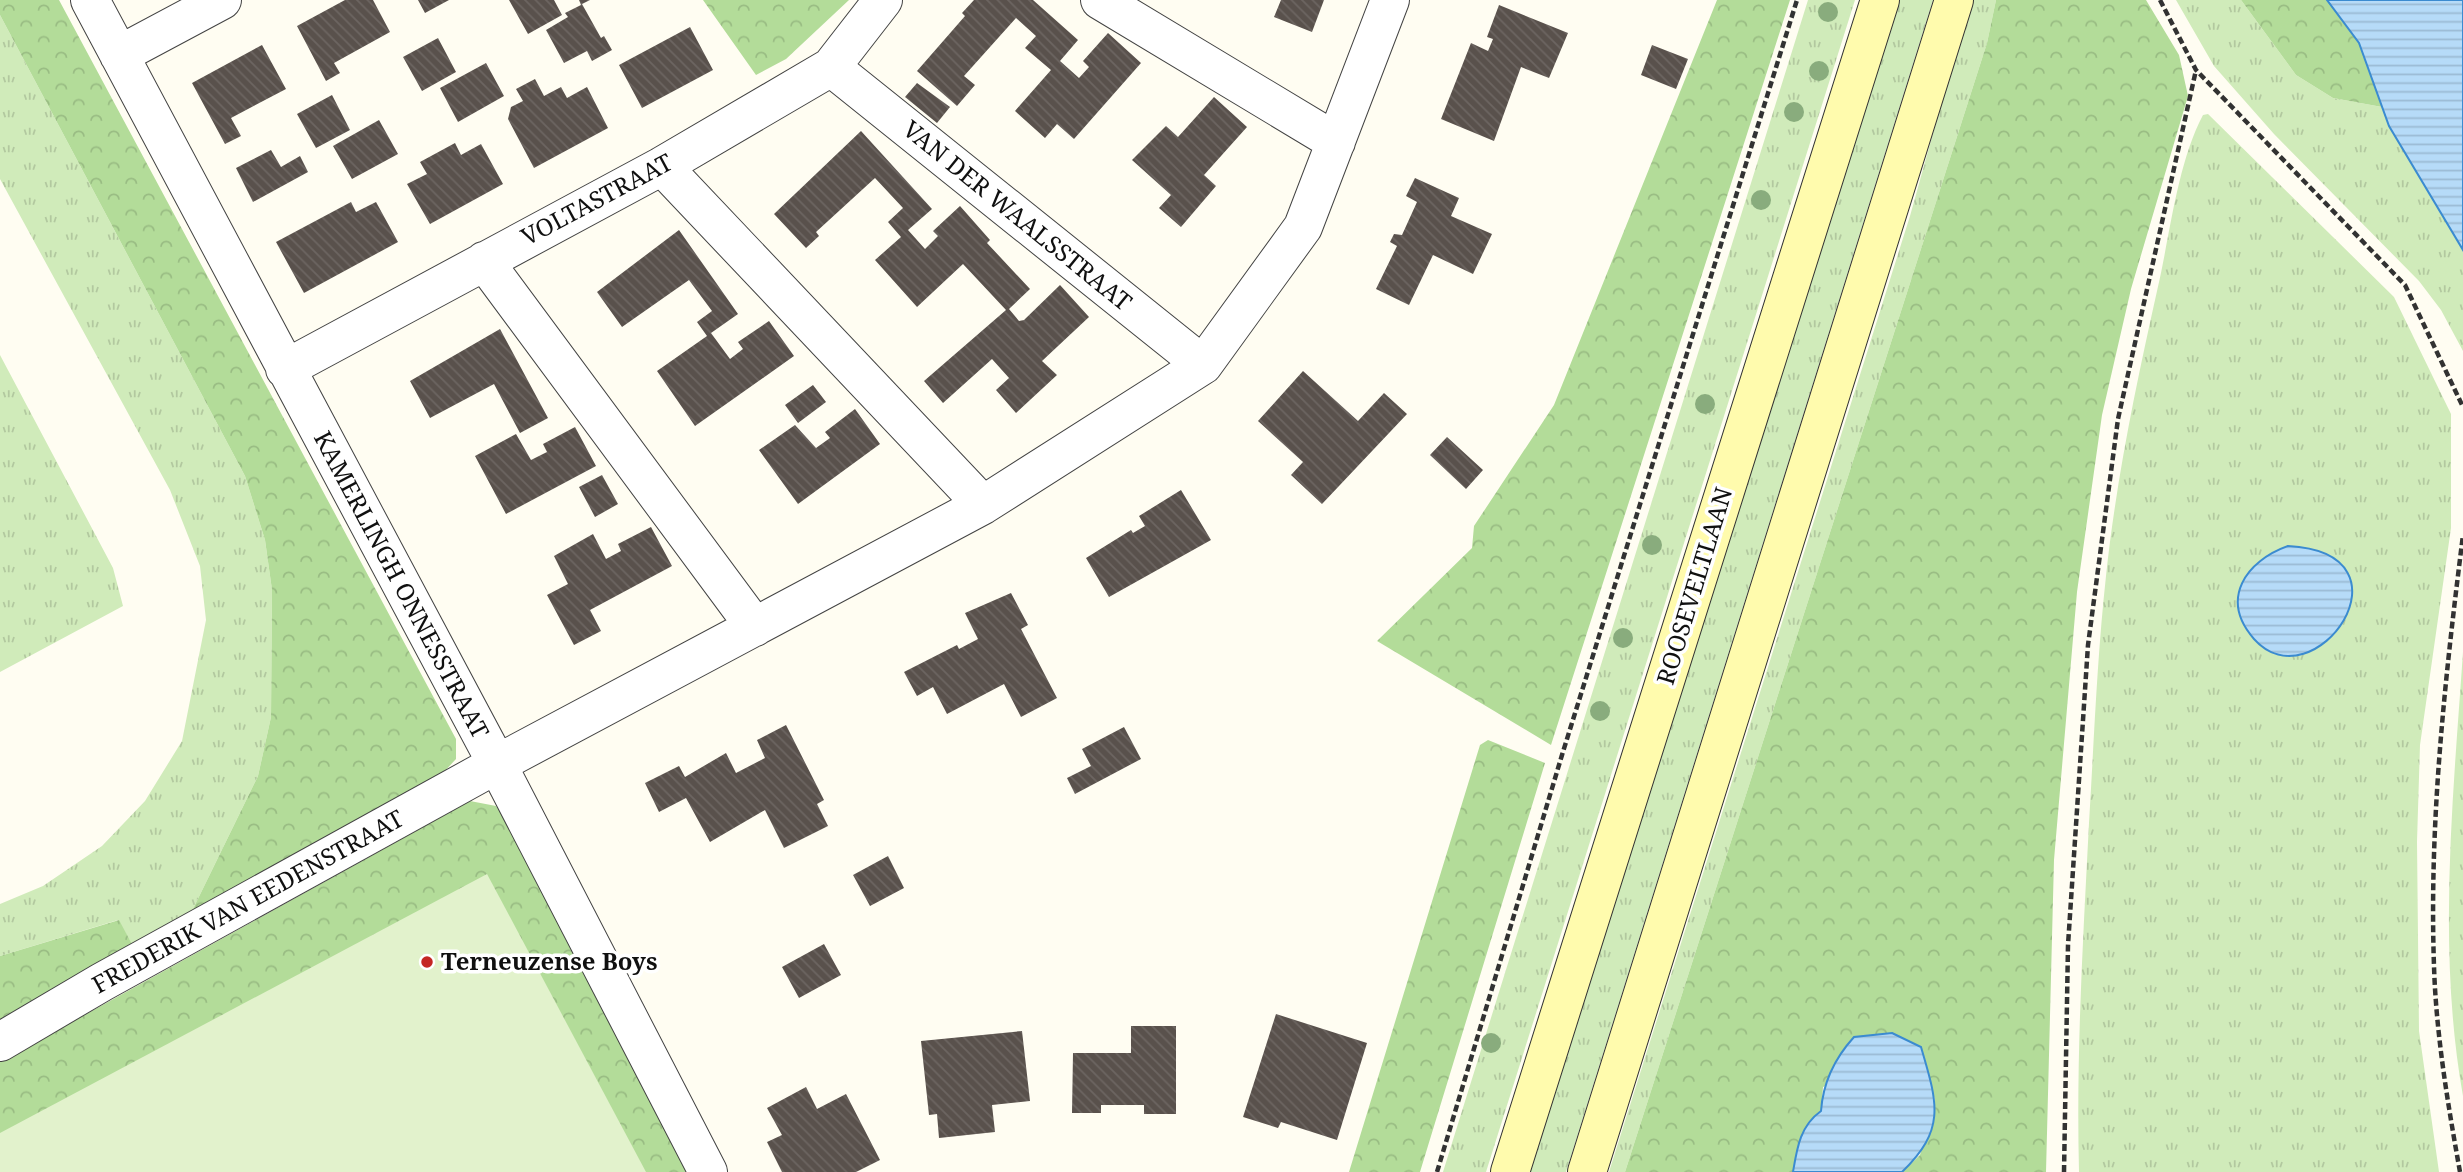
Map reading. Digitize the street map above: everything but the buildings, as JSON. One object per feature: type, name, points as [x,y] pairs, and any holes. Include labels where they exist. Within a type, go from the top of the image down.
[{"type":"main road","name":"ROOSEVELTLAAN","points":[[1510,1172],[1880,0]]},
{"type":"main road","points":[[1587,1172],[1954,0]]},
{"type":"street","name":"KAMERLINGH ONNESSTRAAT","points":[[90,0],[497,764],[708,1172]]},
{"type":"street","points":[[119,55],[222,0]]},
{"type":"street","name":"VOLTASTRAAT","points":[[285,369],[662,166],[831,67],[883,0]]},
{"type":"street","points":[[1100,0],[1336,142]]},
{"type":"street","points":[[497,764],[983,505],[1203,365],[1303,227],[1390,0]]},
{"type":"street","name":"VAN DER WAALSSTRAAT","points":[[831,67],[1203,365]]},
{"type":"street","points":[[662,166],[983,505]]},
{"type":"street","points":[[484,261],[755,627]]},
{"type":"street","name":"FREDERIK VAN EEDENSTRAAT","points":[[0,1042],[102,982],[497,764]]},
{"type":"path","points":[[1437,1172],[1558,768],[1797,0]]},
{"type":"path","points":[[2160,0],[2196,70],[2405,285],[2463,407]]},
{"type":"path","points":[[2064,1172],[2068,945],[2088,645],[2118,419],[2196,70]]},
{"type":"path","points":[[2460,1172],[2452,1126],[2434,967],[2437,792],[2445,683],[2463,535]]},
{"type":"green space","points":[[0,0],[59,0],[456,739],[456,759],[441,775],[191,913],[258,776],[271,717],[272,590],[265,540],[245,476],[0,15]]},
{"type":"green space","points":[[703,0],[849,0],[786,59],[756,75]]},
{"type":"green space","points":[[1717,0],[1790,0],[1551,745],[1377,641],[1472,548],[1474,526],[1554,405]]},
{"type":"green space","points":[[1808,0],[1855,0],[1486,1172],[1443,1172]]},
{"type":"green space","points":[[1898,0],[1933,0],[1566,1172],[1530,1172]]},
{"type":"green space","points":[[1970,0],[1996,0],[1987,43],[1625,1172],[1609,1172],[1910,216]]},
{"type":"green space","points":[[1996,0],[2146,0],[2179,55],[2188,96],[2131,289],[2102,415],[2077,592],[2054,860],[2046,1172],[1902,1172],[1920,1155],[1935,1100],[1921,1048],[1823,1087],[1821,1111],[1808,1123],[1804,1131],[1793,1172],[1625,1172],[1987,43]]},
{"type":"green space","points":[[2176,0],[2241,0],[2296,75],[2333,98],[2382,107],[2389,126],[2463,250],[2463,351],[2441,310],[2419,281],[2274,134],[2214,66]]},
{"type":"green space","points":[[2241,0],[2327,0],[2359,43],[2382,107],[2333,98],[2296,75]]},
{"type":"green space","points":[[0,15],[245,476],[265,540],[272,590],[271,717],[258,776],[191,913],[133,946],[118,920],[0,956],[0,904],[43,886],[102,846],[145,801],[182,741],[206,620],[200,566],[170,490],[0,179]]},
{"type":"green space","points":[[2208,114],[2394,297],[2451,414],[2451,528],[2420,745],[2417,842],[2419,1031],[2439,1172],[2079,1172],[2079,1041],[2084,910],[2098,669],[2110,540],[2127,433],[2180,178],[2194,134],[2203,115]]},
{"type":"green space","points":[[0,355],[113,568],[123,606],[0,672]]},
{"type":"green space","points":[[2463,652],[2463,1096],[2451,986],[2449,874]]},
{"type":"green space","points":[[1488,740],[1545,763],[1420,1172],[1349,1172],[1480,745]]},
{"type":"green space","name":"Terneuzense Boys","points":[[470,801],[496,806],[512,827],[695,1172],[637,1172],[0,1140],[0,1062]]},
{"type":"green space","name":"Terneuzense Boys","points":[[487,874],[646,1172],[0,1172],[0,1133]]},
{"type":"green space","points":[[119,920],[133,946],[0,1023],[0,956]]},
{"type":"water","points":[[2327,0],[2463,0],[2463,250],[2389,126],[2359,43]]},
{"type":"water","points":[[2288,546],[2327,555],[2348,573],[2352,596],[2344,620],[2326,641],[2303,654],[2278,655],[2254,639],[2244,624],[2238,596],[2242,583],[2260,561]]},
{"type":"water","points":[[1892,1033],[1921,1047],[1934,1099],[1932,1128],[1916,1157],[1902,1172],[1793,1172],[1801,1138],[1808,1123],[1821,1111],[1827,1081],[1841,1054],[1854,1037]]},
{"type":"place","name":"Terneuzense Boys","points":[[427,962]]}]
